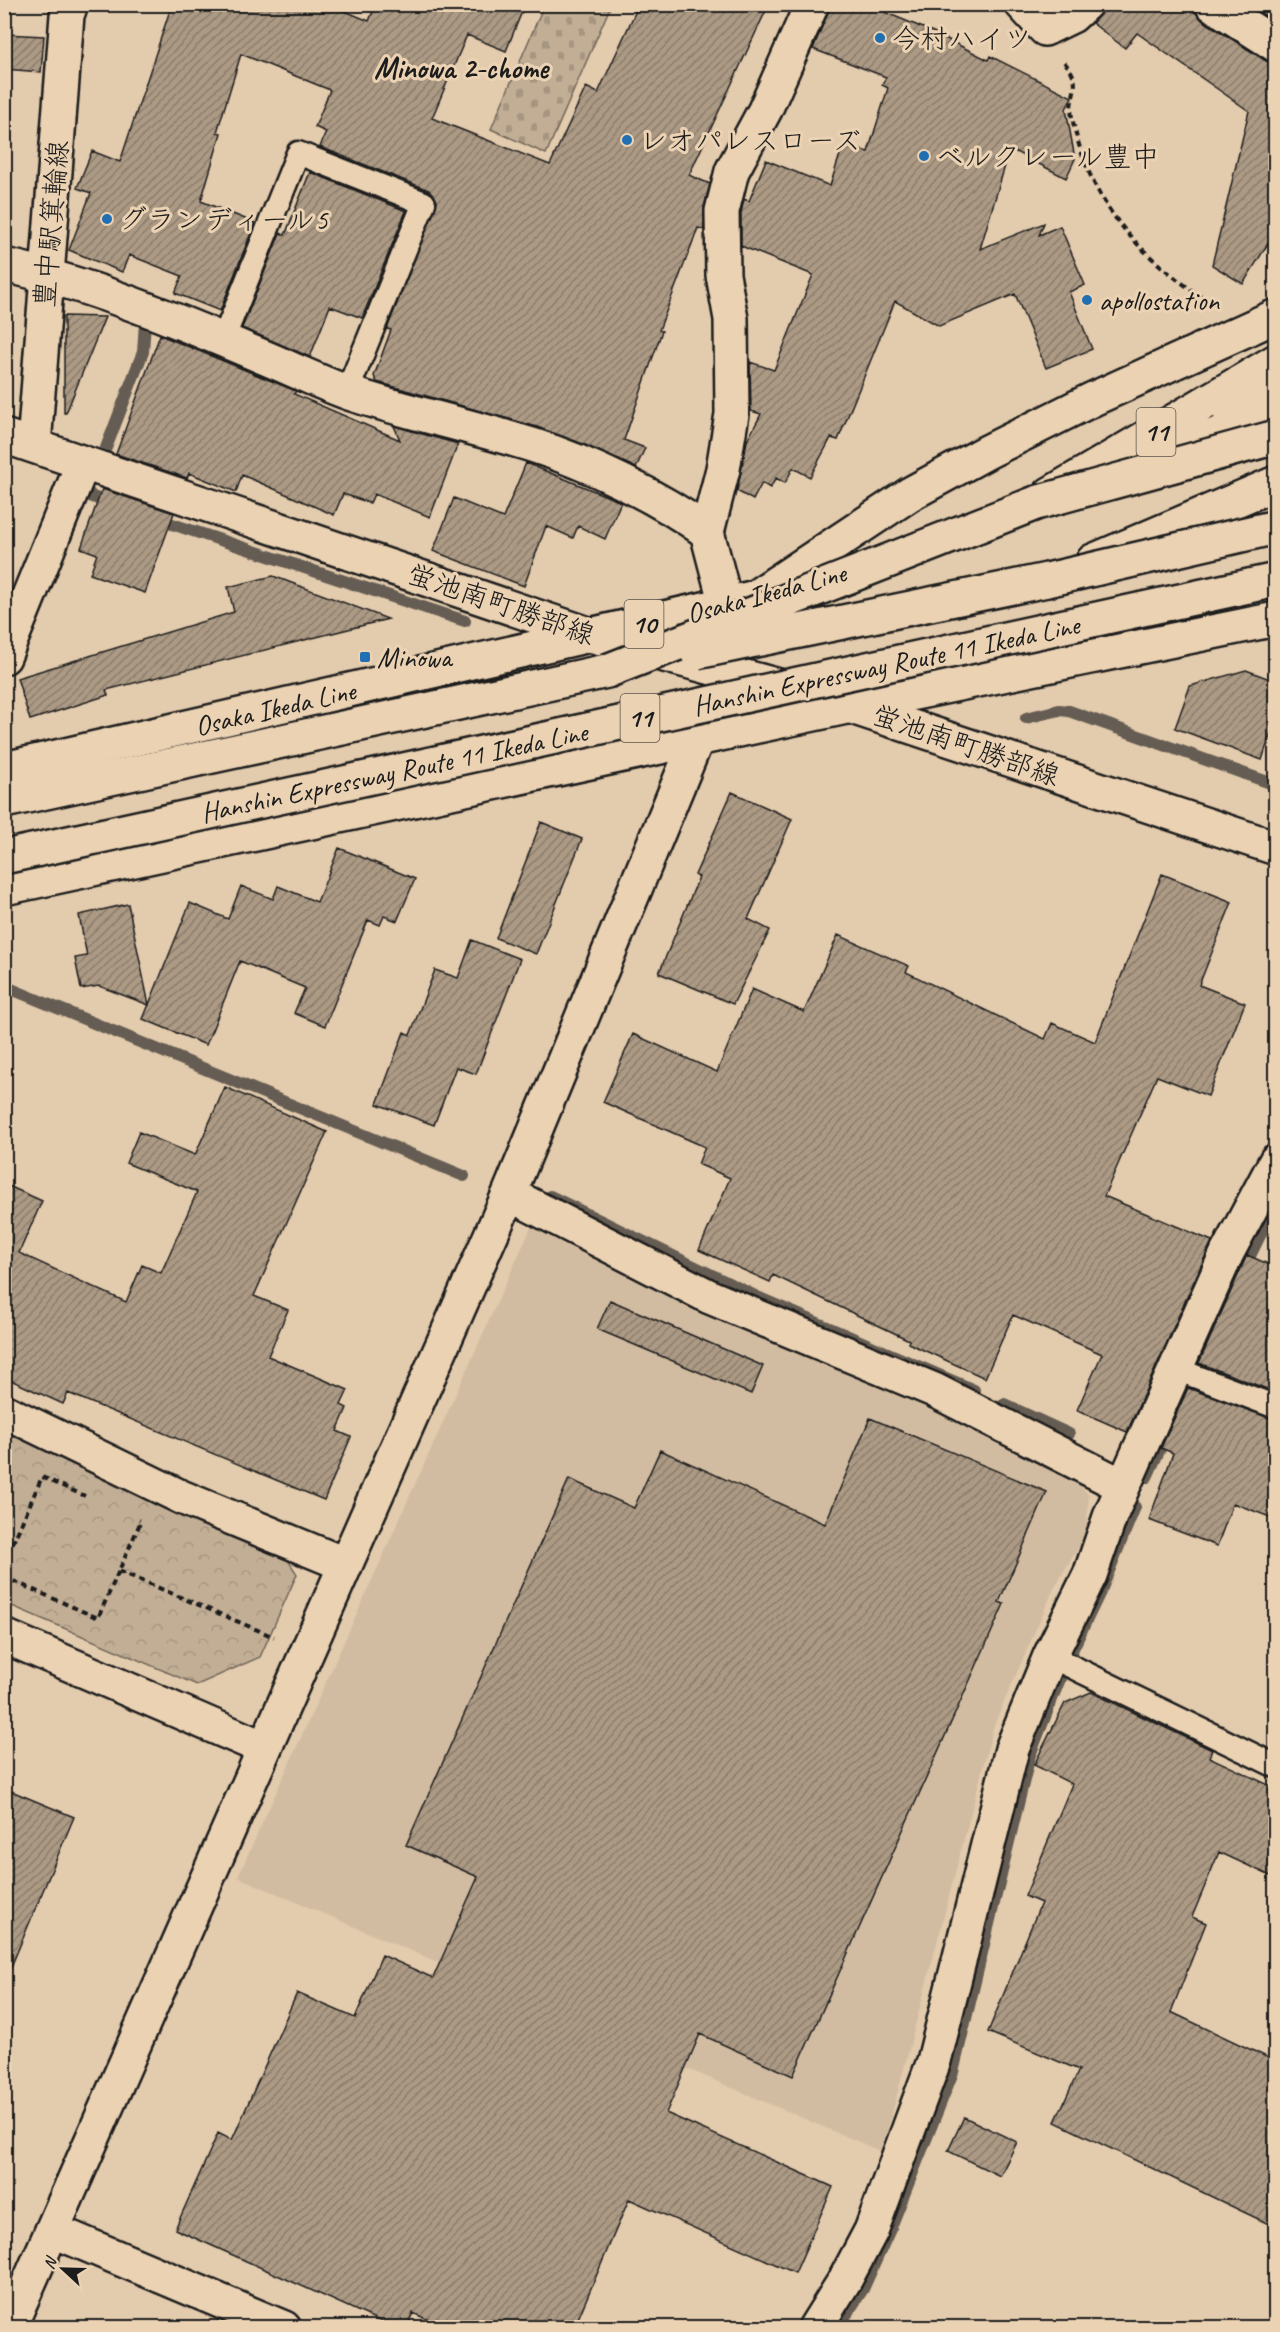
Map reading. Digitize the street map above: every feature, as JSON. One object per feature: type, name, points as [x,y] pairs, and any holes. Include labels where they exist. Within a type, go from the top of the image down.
[{"type":"main road","name":"豊中駅箕輪線","points":[[19,441],[51,237],[67,15],[71,4]]},
{"type":"main road","points":[[707,532],[723,469],[732,414],[731,319],[723,275],[722,212],[732,171],[765,110],[812,4]]},
{"type":"main road","points":[[1022,4],[1045,28],[1072,16],[1085,4]]},
{"type":"main road","points":[[1212,4],[1275,45]]},
{"type":"main road","points":[[4,265],[46,274],[223,340],[347,392],[416,414],[534,446],[628,485],[687,518],[707,532],[739,602],[910,494],[1093,399],[1261,322]]},
{"type":"main road","name":"11","points":[[1036,503],[1275,361]]},
{"type":"main road","name":"11","points":[[1036,503],[1275,388]]},
{"type":"main road","name":"11","points":[[607,671],[1275,412]]},
{"type":"main road","name":"11","points":[[1036,503],[1275,437]]},
{"type":"main road","name":"蛍池南町勝部線","points":[[19,441],[594,636],[851,706],[1275,848]]},
{"type":"main road","name":"Osaka Ikeda Line","points":[[4,769],[739,602],[1275,451]]},
{"type":"main road","points":[[4,657],[83,463]]},
{"type":"main road","name":"11","points":[[1047,580],[1275,483]]},
{"type":"main road","name":"11","points":[[1047,580],[1275,504]]},
{"type":"main road","name":"Hanshin Expressway Route 11 Ikeda Line","points":[[4,801],[607,671],[1047,580],[1275,527]]},
{"type":"main road","name":"Hanshin Expressway Route 11 Ikeda Line","points":[[4,857],[1275,580]]},
{"type":"main road","points":[[4,888],[851,706],[1275,618]]},
{"type":"main road","points":[[9,2328],[509,1194],[697,739]]},
{"type":"main road","points":[[815,2328],[845,2280],[871,2231],[934,2061],[1012,1749],[1062,1661],[1090,1575],[1124,1486],[1188,1374],[1227,1253],[1275,1161]]},
{"type":"main road","points":[[509,1194],[710,1297],[934,1390],[1124,1486]]},
{"type":"main road","points":[[4,1411],[181,1497],[344,1564]]},
{"type":"main road","points":[[4,1636],[264,1748]]},
{"type":"main road","points":[[52,2230],[284,2328]]},
{"type":"lane","points":[[223,340],[298,153],[424,203],[347,392]]},
{"type":"lane","points":[[1188,1374],[1275,1407]]},
{"type":"lane","points":[[1062,1661],[1275,1766]]},
{"type":"path","points":[[1045,28],[1052,49],[1074,72],[1077,85],[1071,115],[1082,153],[1106,208],[1131,238],[1173,277],[1261,322]]},
{"type":"path","points":[[4,1563],[42,1477],[91,1499]]},
{"type":"path","points":[[4,1577],[98,1618],[141,1521],[131,1516]]},
{"type":"path","points":[[119,1571],[277,1638]]},
{"type":"shaded area","points":[[533,1223],[871,1377],[1066,1470],[1089,1495],[1086,1535],[1055,1586],[994,1725],[882,2152],[238,1877]]},
{"type":"green space","points":[[544,5],[611,5],[546,154],[491,129]]},
{"type":"green space","points":[[4,1425],[284,1554],[297,1574],[260,1657],[197,1685],[5,1603]]},
{"type":"building","points":[[172,4],[328,4],[369,21],[376,4],[525,4],[506,51],[467,35],[432,118],[550,165],[586,87],[598,93],[639,4],[769,4],[689,175],[710,184],[704,207],[704,230],[698,228],[659,330],[662,331],[624,440],[645,448],[636,468],[583,444],[537,427],[377,382],[374,376],[391,330],[387,329],[437,201],[429,190],[320,147],[326,132],[315,127],[330,90],[241,54],[217,132],[221,133],[201,201],[255,223],[220,311],[175,293],[182,276],[129,255],[122,272],[69,250],[91,193],[77,188],[92,151],[120,162]]},
{"type":"building","points":[[831,4],[865,4],[933,32],[988,60],[990,56],[1072,97],[1066,109],[1075,159],[1066,178],[1010,149],[980,249],[1044,223],[1039,235],[1060,226],[1085,285],[1069,292],[1092,349],[1046,368],[1015,294],[939,326],[895,301],[838,440],[831,438],[810,477],[793,468],[785,483],[776,478],[770,488],[762,483],[753,500],[737,491],[747,441],[761,414],[751,411],[750,362],[774,370],[813,275],[741,246],[741,213],[744,199],[749,201],[766,160],[830,186],[843,145],[868,152],[888,88],[882,85],[886,77],[813,49]]},
{"type":"building","points":[[1103,4],[1193,4],[1202,20],[1266,61],[1275,64],[1275,232],[1243,284],[1212,265],[1249,111],[1137,33],[1125,48],[1092,23],[1103,10]]},
{"type":"building","points":[[1248,4],[1275,4],[1275,22]]},
{"type":"building","points":[[4,34],[44,36],[41,72],[4,69]]},
{"type":"building","points":[[310,172],[406,211],[362,318],[330,306],[310,357],[242,328],[280,233],[285,235]]},
{"type":"building","points":[[64,316],[105,317],[66,413],[64,413]]},
{"type":"building","points":[[160,335],[296,391],[294,394],[400,440],[394,426],[458,444],[430,517],[374,494],[370,503],[343,494],[334,515],[242,475],[236,492],[189,473],[187,478],[116,454]]},
{"type":"building","points":[[526,463],[621,502],[605,539],[578,526],[573,538],[546,526],[524,586],[433,551],[454,498],[503,518]]},
{"type":"building","points":[[102,489],[174,513],[145,593],[90,574],[97,554],[81,548]]},
{"type":"building","points":[[273,576],[388,619],[106,690],[108,695],[30,720],[17,678],[234,612],[228,587]]},
{"type":"building","points":[[1246,670],[1275,681],[1275,720],[1262,760],[1175,728],[1190,686]]},
{"type":"building","points":[[732,792],[792,819],[748,919],[770,930],[733,1004],[659,973],[699,877],[695,875]]},
{"type":"building","points":[[541,822],[582,839],[536,954],[496,938]]},
{"type":"building","points":[[339,848],[415,879],[397,921],[384,916],[380,925],[368,920],[325,1026],[294,1013],[305,988],[240,961],[206,1045],[143,1019],[190,903],[228,919],[241,886],[273,899],[278,886],[317,902]]},
{"type":"building","points":[[1162,874],[1232,902],[1199,985],[1245,1003],[1208,1096],[1157,1076],[1104,1196],[1212,1241],[1127,1432],[1077,1410],[1102,1354],[1013,1315],[985,1378],[908,1343],[909,1340],[773,1275],[770,1282],[699,1250],[730,1178],[698,1164],[705,1147],[603,1102],[633,1034],[717,1072],[752,989],[804,1012],[838,935],[909,966],[906,972],[1045,1039],[1052,1023],[1095,1042]]},
{"type":"building","points":[[128,904],[149,1005],[99,986],[81,989],[75,958],[87,956],[79,915]]},
{"type":"building","points":[[472,940],[520,959],[476,1074],[456,1067],[434,1125],[377,1104],[404,1032],[410,1035],[435,970],[458,978]]},
{"type":"building","points":[[225,1087],[327,1132],[254,1296],[288,1310],[268,1356],[348,1390],[341,1405],[347,1408],[337,1431],[351,1437],[324,1500],[68,1393],[63,1404],[4,1377],[4,1184],[42,1201],[19,1253],[126,1302],[142,1265],[161,1273],[197,1192],[126,1163],[139,1132],[195,1155]]},
{"type":"building","points":[[1247,1255],[1275,1267],[1275,1392],[1199,1363]]},
{"type":"building","points":[[610,1300],[763,1366],[751,1394],[597,1329]]},
{"type":"building","points":[[1188,1388],[1275,1420],[1275,1519],[1233,1503],[1217,1546],[1149,1520],[1173,1453],[1161,1448]]},
{"type":"building","points":[[870,1418],[1047,1492],[999,1602],[1004,1604],[793,2076],[700,2034],[666,2113],[833,2187],[795,2273],[629,2199],[574,2328],[447,2328],[413,2313],[406,2328],[395,2328],[175,2229],[218,2133],[232,2140],[297,1993],[355,2018],[382,1955],[433,1978],[478,1877],[406,1845],[569,1479],[634,1508],[660,1450],[825,1524]]},
{"type":"building","points":[[1091,1692],[1212,1750],[1209,1757],[1275,1788],[1275,1878],[1219,1852],[1192,1917],[1206,1923],[1171,2012],[1275,2061],[1275,2227],[1055,2122],[1079,2070],[988,2032],[1041,1903],[1025,1896],[1072,1784],[1034,1765],[1065,1703]]},
{"type":"building","points":[[4,1788],[74,1817],[5,1981],[4,1981]]},
{"type":"building","points":[[964,2117],[1017,2142],[1000,2176],[948,2151]]},
{"type":"waterway","points":[[106,448],[143,352],[145,322],[133,318]]},
{"type":"waterway","points":[[90,494],[90,496],[112,504]]},
{"type":"waterway","points":[[157,519],[465,621]]},
{"type":"waterway","points":[[1026,718],[1059,710],[1069,711],[1276,785]]},
{"type":"waterway","points":[[4,986],[464,1176]]},
{"type":"waterway","points":[[550,1196],[755,1296],[974,1390]]},
{"type":"waterway","points":[[1243,1270],[1276,1203]]},
{"type":"waterway","points":[[1147,1477],[1207,1348]]},
{"type":"waterway","points":[[1004,1404],[1069,1434]]},
{"type":"waterway","points":[[838,2328],[863,2289],[891,2227],[953,2072],[1030,1755],[1067,1661],[1102,1588],[1135,1507]]},
{"type":"place","name":"今村ハイツ","points":[[880,38]]},
{"type":"place","name":"レオパレスローズ","points":[[627,140]]},
{"type":"place","name":"ベルクレール豊中","points":[[924,156]]},
{"type":"place","name":"グランディール5","points":[[107,219]]},
{"type":"place","name":"apollostation","points":[[1087,300]]},
{"type":"place","name":"Minowa","points":[[365,657]]},
{"type":"district","name":"Minowa 2-chome","points":[[461,68]]}]
